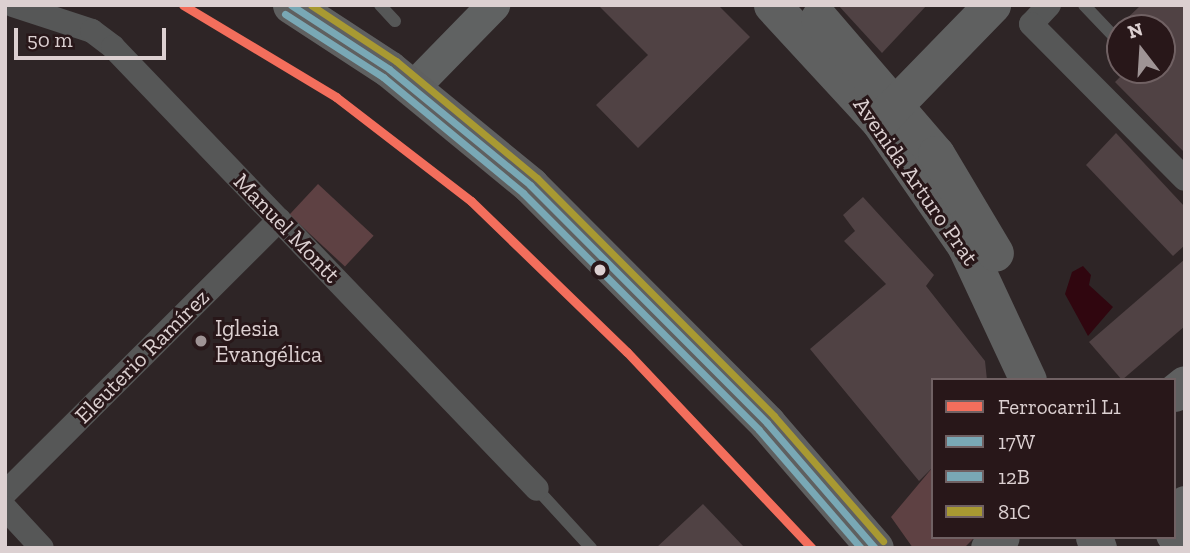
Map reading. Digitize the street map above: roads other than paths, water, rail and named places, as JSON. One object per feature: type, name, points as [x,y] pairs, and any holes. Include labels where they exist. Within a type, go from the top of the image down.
[{"type":"main road","points":[[291,5],[413,87],[569,222],[767,424],[875,548]]},
{"type":"main road","name":"Avenida Arturo Prat","points":[[772,5],[888,111],[963,192],[1003,268],[1048,378]]},
{"type":"main road","name":"Avenida Arturo Prat","points":[[807,5],[888,111],[965,245],[1027,378]]},
{"type":"main road","points":[[888,111],[992,5]]},
{"type":"main road","points":[[1176,530],[1185,505]]},
{"type":"street","name":"Manuel Montt","points":[[13,5],[100,37],[537,489]]},
{"type":"street","points":[[413,87],[493,5]]},
{"type":"street","points":[[1049,5],[1031,24],[1185,178]]},
{"type":"street","name":"Eleuterio Ramírez","points":[[5,493],[279,220]]},
{"type":"street","points":[[5,508],[42,548]]},
{"type":"lane","points":[[380,5],[396,21]]},
{"type":"lane","points":[[1084,5],[1106,28]]},
{"type":"lane","points":[[537,489],[591,548]]},
{"type":"rail line","name":"L1","points":[[183,5],[336,97],[471,201],[627,352],[812,548]]},
{"type":"place","name":"Iglesia Evangélica","points":[[201,341]]}]
